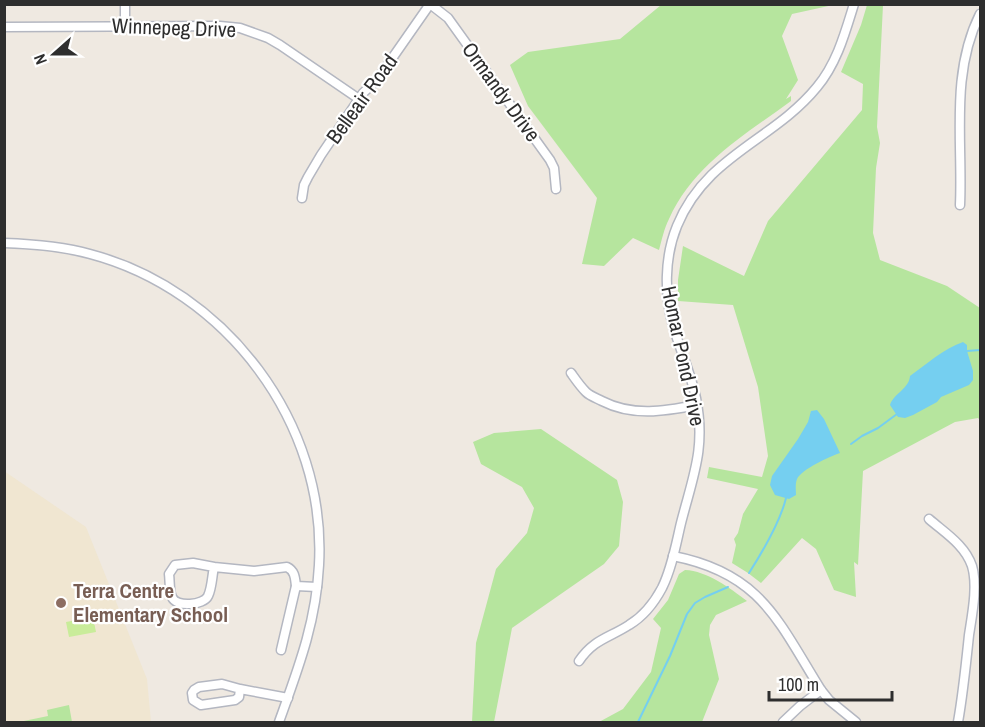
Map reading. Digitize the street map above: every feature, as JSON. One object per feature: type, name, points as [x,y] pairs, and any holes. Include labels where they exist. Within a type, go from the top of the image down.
[{"type":"street","points":[[125,4],[125,26]]},
{"type":"street","name":"Belleair Road","points":[[302,198],[308,177],[359,99],[377,80],[430,4]]},
{"type":"street","name":"Ormandy Drive","points":[[430,4],[448,18],[550,160],[554,168],[556,189]]},
{"type":"street","name":"Homar Pond Drive","points":[[579,662],[592,645],[632,624],[649,608],[664,585],[698,459],[700,434],[697,405],[668,300],[668,263],[676,229],[690,201],[710,175],[793,112],[817,87],[835,59],[854,4]]},
{"type":"street","points":[[960,205],[959,96],[963,63],[974,27],[981,14]]},
{"type":"street","name":"Winnepeg Drive","points":[[4,27],[220,26],[240,28],[258,33],[280,45],[359,99]]},
{"type":"street","points":[[4,243],[29,243],[91,254],[134,269],[177,293],[201,309],[229,333],[263,375],[276,396],[293,429],[311,482],[318,522],[319,565],[313,618],[307,643],[279,723]]},
{"type":"street","points":[[571,373],[591,396],[618,408],[642,412],[697,405]]},
{"type":"street","points":[[929,519],[957,543],[965,552],[972,567],[974,585],[958,723]]},
{"type":"street","points":[[673,556],[691,559],[717,568],[754,593],[776,616],[821,690],[856,723]]},
{"type":"street","points":[[214,567],[209,594],[203,602],[175,603],[171,597],[169,574],[175,565],[193,563],[254,572],[287,567],[292,570],[296,586],[281,650]]},
{"type":"street","points":[[296,586],[317,587]]},
{"type":"street","points":[[240,689],[235,700],[201,705],[193,700],[192,693],[199,687],[222,684],[288,698]]},
{"type":"street","points":[[783,723],[821,690]]},
{"type":"shaded area","name":"Terra Centre Elementary School","points":[[4,471],[86,527],[147,679],[151,722],[5,722]]},
{"type":"green space","points":[[661,5],[833,5],[792,14],[782,36],[798,80],[786,99],[791,96],[791,101],[706,166],[692,182],[669,219],[659,250],[633,238],[604,266],[582,264],[597,198],[528,106],[510,65],[528,52],[620,39]]},
{"type":"green space","points":[[867,5],[883,5],[877,127],[880,143],[876,168],[873,233],[880,260],[947,286],[980,308],[980,420],[978,418],[955,422],[863,471],[858,565],[854,562],[856,597],[834,590],[816,549],[802,538],[761,583],[732,563],[736,545],[734,539],[743,514],[758,489],[707,478],[709,467],[762,477],[768,456],[758,387],[733,305],[678,301],[678,280],[683,246],[744,276],[768,221],[862,110],[863,84],[841,72]]},
{"type":"green space","points":[[541,429],[617,480],[623,502],[619,546],[604,564],[512,628],[494,722],[472,722],[476,643],[496,569],[527,533],[534,508],[522,487],[481,464],[473,442],[494,433]]},
{"type":"green space","points":[[685,570],[710,577],[747,601],[716,615],[710,625],[709,635],[719,679],[702,722],[599,722],[623,709],[651,672],[661,628],[653,619],[668,600],[679,574]]},
{"type":"green space","points":[[93,617],[96,632],[69,637],[66,622]]},
{"type":"green space","points":[[69,705],[72,722],[19,722],[48,716],[47,710]]},
{"type":"water","points":[[963,342],[967,345],[973,371],[973,380],[969,385],[941,397],[937,402],[913,415],[905,418],[898,417],[890,405],[907,384],[910,376],[942,352]]},
{"type":"water","points":[[817,410],[824,419],[840,453],[804,471],[796,481],[796,495],[789,499],[775,495],[770,485],[772,476],[798,439],[808,422],[811,411]]},
{"type":"waterway","points":[[966,352],[980,350]]},
{"type":"waterway","points":[[851,444],[897,414]]},
{"type":"waterway","points":[[749,573],[775,527],[786,498]]},
{"type":"waterway","points":[[638,722],[670,656],[687,614],[695,603],[728,587]]},
{"type":"place","name":"Terra Centre Elementary School","points":[[61,603]]}]
